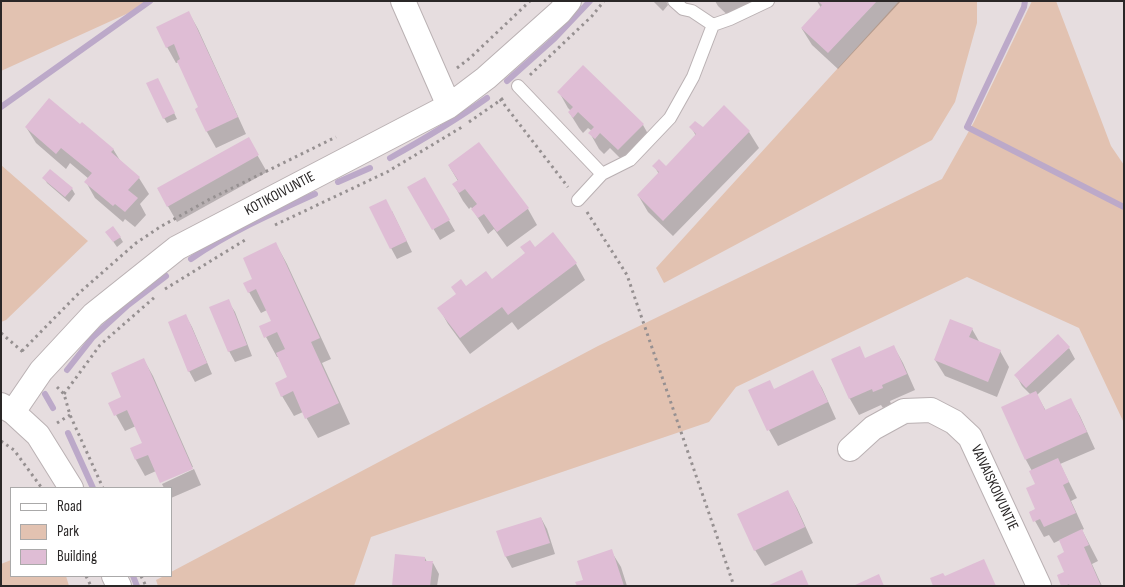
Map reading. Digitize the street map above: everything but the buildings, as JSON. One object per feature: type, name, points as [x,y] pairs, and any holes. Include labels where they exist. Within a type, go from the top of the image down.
[{"type":"street","points":[[403,1],[449,106]]},
{"type":"street","name":"KOTIKOIVUNTIE","points":[[7,409],[93,315],[177,248],[449,106],[486,78],[560,12],[569,1]]},
{"type":"street","points":[[7,409],[38,435],[70,487]]},
{"type":"street","name":"VAIVAISKOIVUNTIE","points":[[850,448],[873,428],[904,410],[931,410],[954,422],[970,437],[1039,586]]},
{"type":"lane","points":[[674,1],[682,9],[692,10],[713,25]]},
{"type":"lane","points":[[578,200],[602,174],[630,160],[670,118],[693,77],[713,25],[768,1]]},
{"type":"lane","points":[[518,86],[602,174]]},
{"type":"path","points":[[438,82],[470,58],[530,1]]},
{"type":"path","points":[[273,226],[387,172],[453,133],[518,86],[592,16],[604,1]]},
{"type":"path","points":[[486,78],[578,200],[627,275],[734,586]]},
{"type":"path","points":[[64,394],[100,345],[163,290],[248,239]]},
{"type":"path","points":[[1,333],[64,394],[70,415],[103,487]]},
{"type":"path","points":[[1,441],[14,450],[41,487]]},
{"type":"green space","points":[[1,1],[155,1],[1,71]]},
{"type":"green space","points":[[899,1],[977,1],[977,23],[955,102],[932,140],[664,283],[656,268]]},
{"type":"green space","points":[[1032,1],[1056,1],[1111,146],[1124,165],[1124,423],[1079,328],[967,277],[736,387],[709,422],[371,537],[354,586],[158,586],[156,580],[162,577],[172,577],[172,571],[598,346],[942,179],[974,122]]},
{"type":"green space","points":[[1,165],[88,241],[6,320],[1,322]]},
{"type":"green space","points":[[10,560],[10,577],[66,577],[69,586],[1,586],[1,564]]},
{"type":"waterway","points":[[1,107],[150,1]]},
{"type":"waterway","points":[[507,81],[555,38],[590,1]]},
{"type":"waterway","points":[[1025,1],[1024,7],[967,127],[1124,207]]},
{"type":"waterway","points":[[390,158],[440,129],[487,98]]},
{"type":"waterway","points":[[338,182],[370,168]]},
{"type":"waterway","points":[[191,259],[236,232],[315,194]]},
{"type":"waterway","points":[[67,370],[93,337],[128,305],[166,276]]},
{"type":"waterway","points":[[45,394],[53,408]]},
{"type":"waterway","points":[[68,433],[93,487]]},
{"type":"waterway","points":[[133,577],[137,586]]}]
